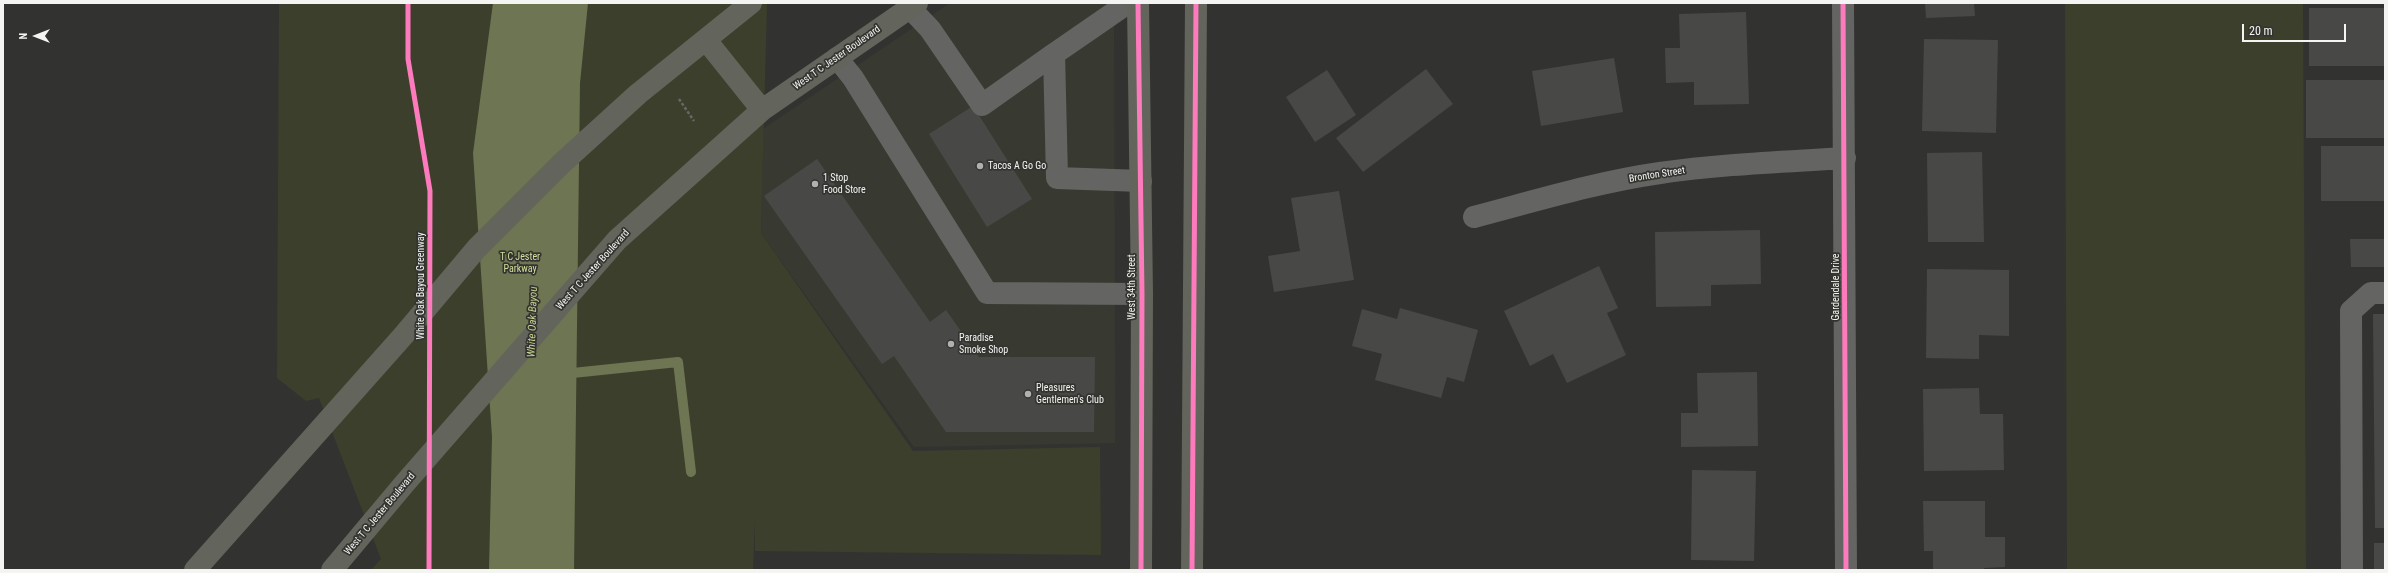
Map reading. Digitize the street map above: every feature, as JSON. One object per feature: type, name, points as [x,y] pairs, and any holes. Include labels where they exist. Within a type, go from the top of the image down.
[{"type":"main road","points":[[195,570],[403,336],[477,248],[561,164],[638,94],[751,3]]},
{"type":"main road","name":"West 34th Street","points":[[1138,3],[1142,294],[1140,570]]},
{"type":"main road","points":[[1192,570],[1196,3]]},
{"type":"main road","name":"West T C Jester Boulevard","points":[[332,570],[405,483],[617,240],[762,110],[914,5]]},
{"type":"main road","points":[[706,40],[762,110]]},
{"type":"street","points":[[914,5],[982,104],[1128,3]]},
{"type":"street","name":"Gardendale Drive","points":[[1843,3],[1846,570]]},
{"type":"street","points":[[1054,54],[1057,178],[1141,181]]},
{"type":"street","points":[[837,58],[853,78],[987,293],[1142,294]]},
{"type":"street","name":"Bronton Street","points":[[1474,217],[1583,189],[1659,173],[1739,164],[1844,158]]},
{"type":"street","points":[[2352,570],[2351,311],[2371,293],[2385,293]]},
{"type":"path","points":[[679,99],[694,121]]},
{"type":"shaded area","points":[[950,3],[1114,3],[1115,443],[914,447],[761,233],[763,129]]},
{"type":"green space","name":"T C Jester Parkway","points":[[279,3],[767,3],[761,233],[913,451],[1100,447],[1101,555],[755,551],[755,521],[753,570],[371,570],[381,559],[319,398],[306,401],[277,378]]},
{"type":"green space","points":[[2065,3],[2303,3],[2306,570],[2067,570]]},
{"type":"water","name":"White Oak Bayou","points":[[493,3],[588,3],[580,83],[574,570],[489,570],[492,437],[473,153]]},
{"type":"building","points":[[1925,3],[1974,3],[1975,16],[1926,18]]},
{"type":"building","points":[[2309,8],[2385,8],[2385,66],[2309,66]]},
{"type":"building","points":[[1746,12],[1749,104],[1694,105],[1694,82],[1666,83],[1665,48],[1680,48],[1679,14]]},
{"type":"building","points":[[1924,39],[1998,40],[1996,133],[1922,131]]},
{"type":"building","points":[[1614,58],[1623,112],[1541,126],[1532,71]]},
{"type":"building","points":[[1426,69],[1453,104],[1363,172],[1336,138]]},
{"type":"building","points":[[1327,70],[1356,115],[1315,142],[1286,97]]},
{"type":"building","points":[[2306,80],[2385,80],[2385,138],[2306,138]]},
{"type":"building","name":"Tacos A Go Go","points":[[973,106],[1032,199],[987,227],[929,134]]},
{"type":"building","points":[[2321,146],[2385,146],[2385,201],[2321,201]]},
{"type":"building","points":[[1982,152],[1984,242],[1928,242],[1927,153]]},
{"type":"building","points":[[817,159],[930,322],[946,310],[979,357],[1095,357],[1094,432],[946,432],[894,356],[882,364],[764,196]]},
{"type":"building","points":[[1339,191],[1354,280],[1274,292],[1268,256],[1300,251],[1291,198]]},
{"type":"building","points":[[1760,230],[1761,284],[1711,285],[1711,306],[1656,307],[1655,232]]},
{"type":"building","points":[[2350,239],[2385,239],[2385,267],[2351,267]]},
{"type":"building","points":[[1599,266],[1618,308],[1607,313],[1626,355],[1567,383],[1553,354],[1530,366],[1504,311]]},
{"type":"building","points":[[1927,269],[2009,270],[2009,336],[1979,335],[1979,359],[1926,358]]},
{"type":"building","points":[[1400,308],[1478,330],[1464,382],[1447,377],[1441,398],[1375,380],[1382,354],[1352,346],[1362,309],[1397,319]]},
{"type":"building","points":[[2373,314],[2385,314],[2385,528],[2375,528]]},
{"type":"building","points":[[1757,372],[1758,446],[1681,447],[1681,413],[1698,413],[1697,373]]},
{"type":"building","points":[[1979,388],[1980,414],[2003,414],[2004,470],[1924,471],[1923,389]]},
{"type":"building","points":[[1692,470],[1756,471],[1754,561],[1691,560]]},
{"type":"building","points":[[1923,501],[1985,501],[1985,537],[2005,537],[2005,567],[1984,568],[1984,570],[1933,570],[1933,551],[1924,551]]},
{"type":"building","points":[[2374,543],[2385,543],[2385,570],[2374,570]]},
{"type":"waterway","points":[[563,374],[678,362],[691,472]]},
{"type":"cycle path","name":"White Oak Bayou Greenway","points":[[408,3],[408,59],[430,191],[429,570]]},
{"type":"cycle path","points":[[1138,3],[1142,294],[1141,570]]},
{"type":"cycle path","points":[[1192,570],[1196,3]]},
{"type":"cycle path","points":[[1843,3],[1846,570]]},
{"type":"place","name":"Tacos A Go Go","points":[[980,166]]},
{"type":"place","name":"1 Stop Food Store","points":[[815,184]]},
{"type":"place","name":"Paradise Smoke Shop","points":[[951,344]]},
{"type":"place","name":"Pleasures Gentlemen's Club","points":[[1028,394]]}]
